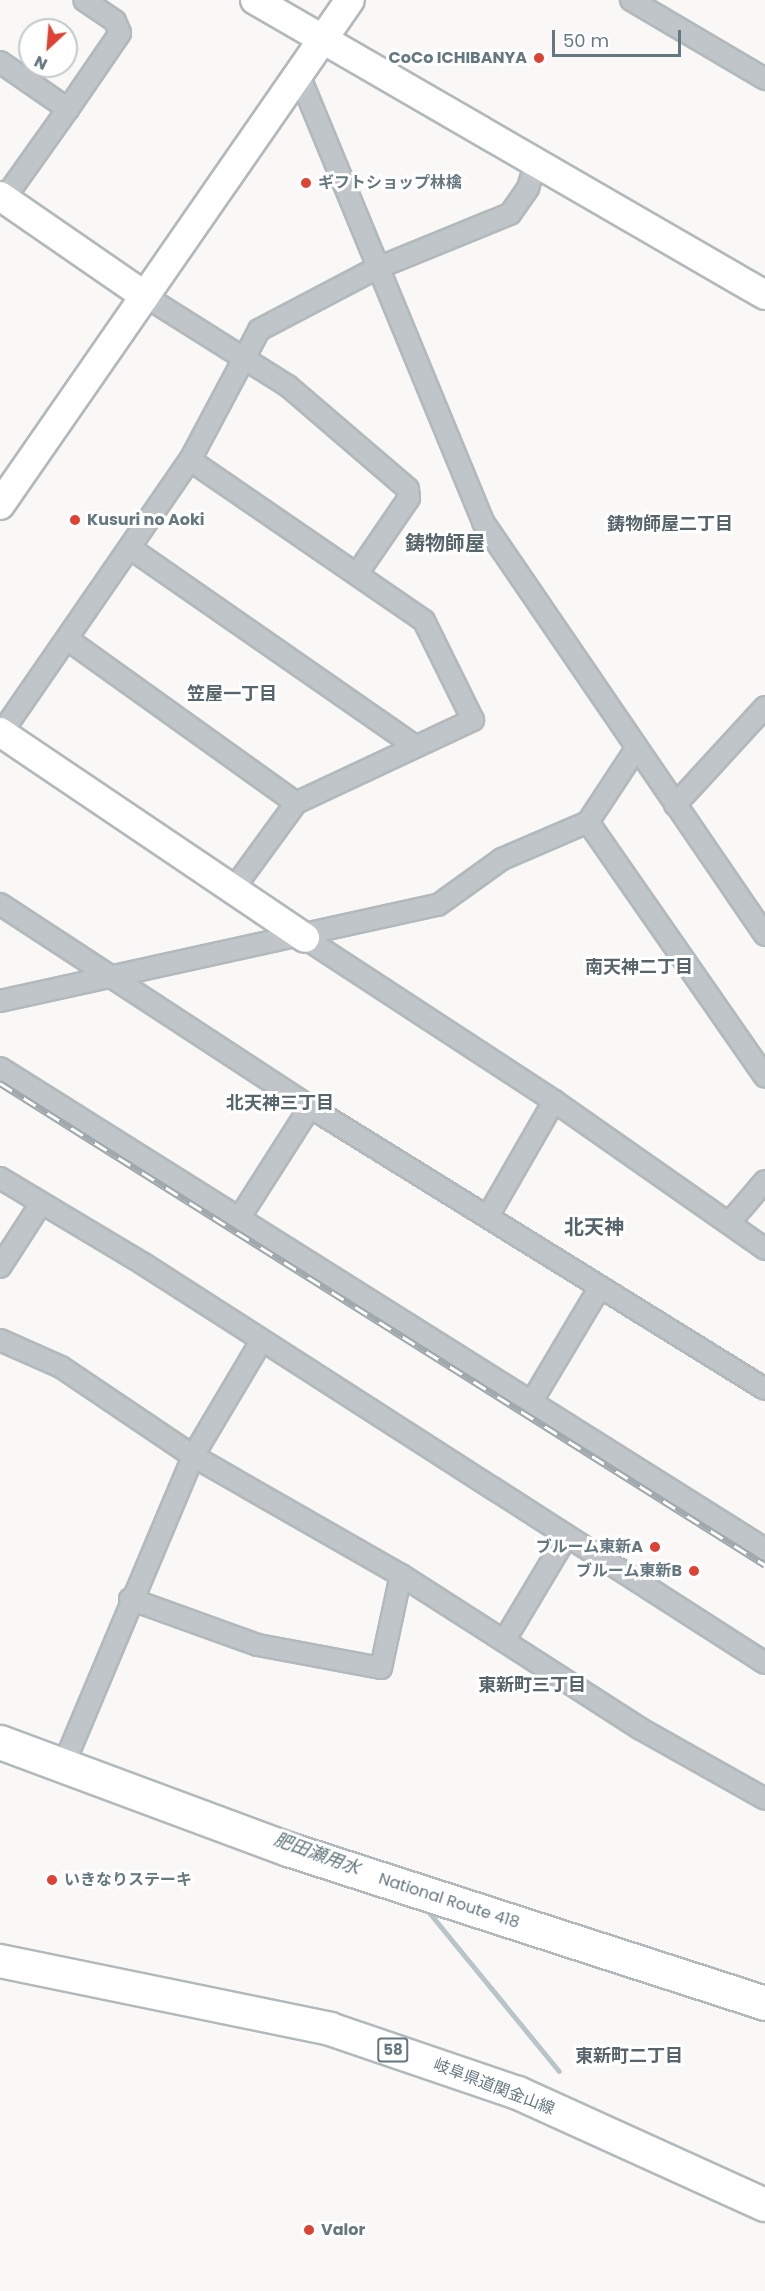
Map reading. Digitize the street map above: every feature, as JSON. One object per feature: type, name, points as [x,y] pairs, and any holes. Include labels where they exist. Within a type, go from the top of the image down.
[{"type":"highway","name":"National Route 418","points":[[0,1742],[288,1849],[765,2003]]},
{"type":"main road","name":"岐阜県道関金山線","points":[[0,1961],[330,2029],[518,2092],[765,2205]]},
{"type":"street","points":[[84,0],[115,21],[120,33],[68,109],[2,197],[145,296],[288,386],[408,489],[409,498],[357,574]]},
{"type":"street","points":[[255,0],[765,295]]},
{"type":"street","points":[[0,505],[350,0]]},
{"type":"street","points":[[631,0],[765,78]]},
{"type":"street","points":[[0,62],[68,109]]},
{"type":"street","points":[[299,75],[375,269],[483,522],[765,935]]},
{"type":"street","points":[[536,161],[528,188],[510,214],[375,269],[259,330],[190,460],[0,733],[231,892],[554,1101],[765,1249]]},
{"type":"street","points":[[190,460],[424,621],[473,720],[413,745],[296,803],[231,892]]},
{"type":"street","points":[[130,548],[413,745]]},
{"type":"street","points":[[66,639],[296,803]]},
{"type":"street","points":[[675,805],[765,706]]},
{"type":"street","points":[[0,1001],[305,938],[438,905],[502,859],[588,822],[636,749]]},
{"type":"street","points":[[588,822],[764,1072]]},
{"type":"street","points":[[0,904],[310,1107],[765,1389]]},
{"type":"street","points":[[0,1068],[765,1549]]},
{"type":"street","points":[[488,1216],[554,1101]]},
{"type":"street","points":[[240,1217],[310,1107]]},
{"type":"street","points":[[0,1178],[40,1205],[142,1263],[260,1344],[565,1539],[765,1663]]},
{"type":"street","points":[[729,1223],[765,1181]]},
{"type":"street","points":[[0,1268],[40,1205]]},
{"type":"street","points":[[532,1401],[600,1287]]},
{"type":"street","points":[[0,1340],[61,1367],[194,1456],[401,1575],[641,1729],[765,1799]]},
{"type":"street","points":[[63,1766],[130,1599],[194,1456],[260,1344]]},
{"type":"street","points":[[504,1641],[565,1539]]},
{"type":"street","points":[[130,1599],[258,1645],[381,1668],[401,1575]]},
{"type":"waterway","name":"肥田瀬用水","points":[[427,1910],[559,2071]]},
{"type":"railway","points":[[0,1083],[765,1565]]},
{"type":"place","name":"CoCo ICHIBANYA","points":[[539,58]]},
{"type":"place","name":"ギフトショップ林檎","points":[[306,183]]},
{"type":"place","name":"Kusuri no Aoki","points":[[75,520]]},
{"type":"place","name":"ブルーム東新A","points":[[655,1547]]},
{"type":"place","name":"ブルーム東新B","points":[[694,1571]]},
{"type":"place","name":"いきなりステーキ","points":[[52,1880]]},
{"type":"place","name":"Valor","points":[[309,2230]]},
{"type":"district","name":"鋳物師屋二丁目","points":[[670,524]]},
{"type":"district","name":"鋳物師屋","points":[[445,543]]},
{"type":"district","name":"笠屋一丁目","points":[[232,694]]},
{"type":"district","name":"南天神二丁目","points":[[639,967]]},
{"type":"district","name":"北天神三丁目","points":[[280,1103]]},
{"type":"district","name":"北天神","points":[[594,1227]]},
{"type":"district","name":"東新町三丁目","points":[[532,1685]]},
{"type":"district","name":"東新町二丁目","points":[[629,2056]]}]
